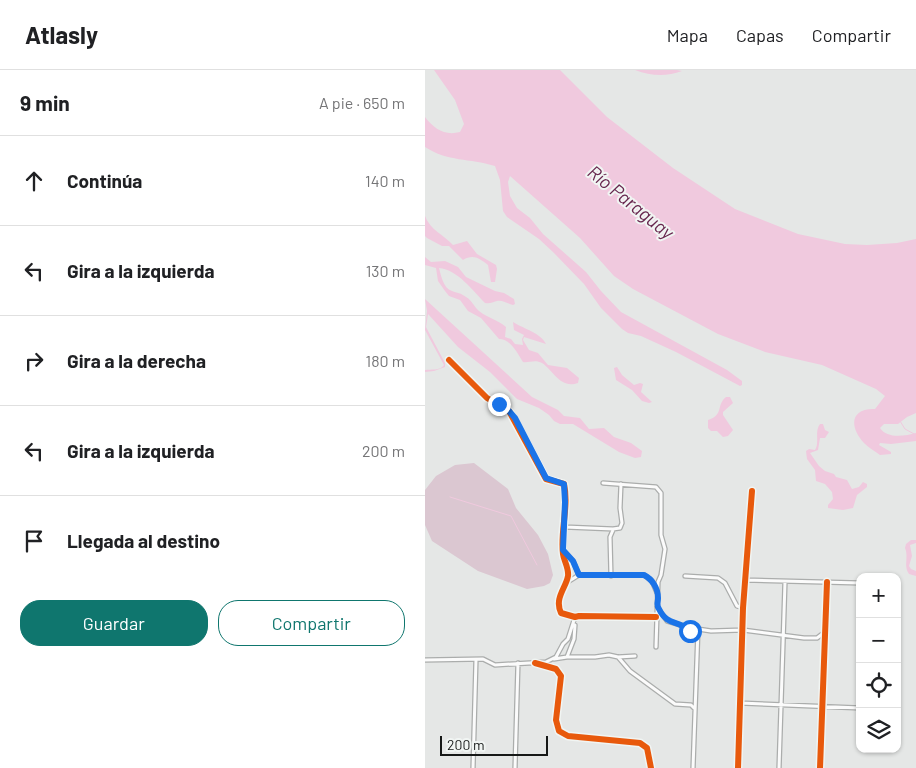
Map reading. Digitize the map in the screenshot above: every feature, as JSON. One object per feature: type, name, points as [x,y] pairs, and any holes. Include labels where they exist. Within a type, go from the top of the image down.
[{"type":"street","points":[[449,360],[487,398],[509,411],[546,478],[564,484],[565,526],[563,550],[568,574],[561,594],[559,610],[564,614],[575,617],[656,617]]},
{"type":"street","points":[[603,483],[657,487],[661,493],[661,535],[665,555],[658,582],[656,647]]},
{"type":"street","points":[[565,526],[620,528],[622,525],[620,508],[621,484]]},
{"type":"street","points":[[738,768],[743,608],[752,491]]},
{"type":"street","points":[[611,576],[610,537],[613,529]]},
{"type":"street","points":[[563,550],[573,561],[579,575]]},
{"type":"street","points":[[565,583],[579,575],[644,575],[649,577],[654,584],[658,596]]},
{"type":"street","points":[[685,576],[718,578],[725,583],[737,606],[743,608]]},
{"type":"street","points":[[745,580],[856,583]]},
{"type":"street","points":[[779,768],[785,582]]},
{"type":"street","points":[[820,768],[827,582]]},
{"type":"street","points":[[657,606],[667,621],[684,626],[690,631],[697,642]]},
{"type":"street","points":[[567,657],[574,639],[575,617]]},
{"type":"street","points":[[553,660],[570,637],[575,617]]},
{"type":"street","points":[[690,631],[698,629],[711,632],[743,630],[783,636],[817,638],[825,632]]},
{"type":"street","points":[[693,768],[698,629]]},
{"type":"street","points":[[817,638],[824,647]]},
{"type":"street","points":[[425,660],[483,659],[495,665],[535,663],[567,657],[635,656]]},
{"type":"street","points":[[618,657],[630,671],[670,698],[675,704],[691,705],[695,709]]},
{"type":"street","points":[[473,768],[476,660]]},
{"type":"street","points":[[515,768],[518,663]]},
{"type":"street","points":[[535,663],[556,669],[561,676],[556,720],[559,731],[568,736],[641,743],[647,748],[651,768]]},
{"type":"street","points":[[740,703],[856,708]]},
{"type":"shaded area","points":[[474,463],[508,489],[516,508],[538,535],[548,554],[553,575],[550,583],[527,589],[478,571],[432,541],[425,525],[425,490],[436,476],[455,465]]},
{"type":"water","name":"Río Paraguay","points":[[434,70],[560,70],[607,117],[673,168],[735,209],[798,234],[845,244],[897,243],[916,239],[916,413],[898,424],[884,424],[880,428],[887,434],[892,435],[902,436],[916,433],[916,441],[891,444],[880,443],[879,445],[891,452],[891,454],[880,455],[864,443],[854,425],[857,415],[867,410],[875,409],[885,396],[876,389],[822,365],[765,352],[718,334],[633,289],[614,276],[580,238],[510,176],[508,182],[510,196],[517,208],[530,218],[543,234],[586,272],[621,312],[727,370],[742,381],[742,385],[740,386],[676,352],[622,329],[601,308],[584,284],[553,252],[539,239],[507,217],[503,211],[500,180],[495,166],[442,155],[425,147],[425,117],[440,131],[449,133],[460,132],[464,124],[455,100]]},
{"type":"water","points":[[635,70],[677,70],[682,71],[659,75]]},
{"type":"water","points":[[425,216],[434,229],[453,245],[467,241],[477,254],[496,265],[495,282],[491,282],[488,265],[482,260],[473,257],[463,260],[449,246],[442,246],[427,238],[425,236]]},
{"type":"water","points":[[425,257],[431,262],[445,261],[458,267],[466,277],[514,299],[515,304],[513,305],[499,301],[485,303],[452,272],[439,268],[446,287],[470,300],[479,311],[506,327],[505,337],[511,339],[515,344],[523,345],[522,339],[524,335],[514,330],[513,322],[544,340],[546,344],[524,337],[523,340],[529,350],[538,353],[548,365],[567,368],[579,378],[578,383],[566,384],[542,363],[534,361],[523,362],[507,341],[499,339],[481,318],[468,311],[460,300],[449,296],[438,281],[436,268],[425,265]]},
{"type":"water","points":[[425,299],[532,397],[558,410],[564,416],[580,418],[589,429],[604,428],[614,437],[631,443],[642,451],[641,457],[635,458],[619,452],[573,424],[560,424],[539,408],[517,399],[490,372],[458,347],[428,314],[426,327],[445,363],[445,367],[434,371],[425,372],[425,370],[438,369],[444,365],[425,330],[427,311]]},
{"type":"water","points":[[617,367],[622,375],[634,385],[643,384],[641,392],[652,402],[642,401],[632,390],[616,380],[614,368]]},
{"type":"water","points":[[726,397],[730,397],[733,403],[723,412],[723,415],[733,430],[728,436],[723,437],[717,431],[711,431],[708,428],[708,420],[718,413],[721,403]]},
{"type":"water","points":[[820,424],[823,424],[825,430],[829,432],[825,438],[820,438],[818,450],[810,453],[819,466],[836,477],[847,480],[852,489],[859,487],[863,482],[867,484],[867,487],[857,495],[853,508],[843,510],[828,508],[833,499],[832,492],[825,484],[816,481],[815,470],[807,459],[806,451],[809,449],[815,450],[817,430]]},
{"type":"water","points":[[911,540],[916,540],[916,543],[910,545],[912,556],[909,566],[916,571],[916,576],[909,574],[906,568],[905,548],[906,544]]},
{"type":"waterway","points":[[900,421],[905,429],[916,435]]},
{"type":"waterway","points":[[450,497],[511,516],[537,565]]},
{"type":"cycle path","points":[[449,360],[487,398],[509,411],[546,479],[564,484],[566,501],[562,545],[568,576],[559,603],[561,613],[575,617],[656,617]]},
{"type":"cycle path","points":[[738,768],[743,608],[752,491]]},
{"type":"cycle path","points":[[820,768],[827,582]]},
{"type":"cycle path","points":[[535,663],[556,669],[561,676],[556,720],[559,731],[568,736],[640,743],[647,748],[651,768]]},
{"type":"route","points":[[499,404],[515,418],[546,478],[564,484],[565,526],[563,550],[573,561],[579,575],[644,575],[649,577],[657,592],[657,606],[665,618],[671,623],[681,624],[690,631]]}]
